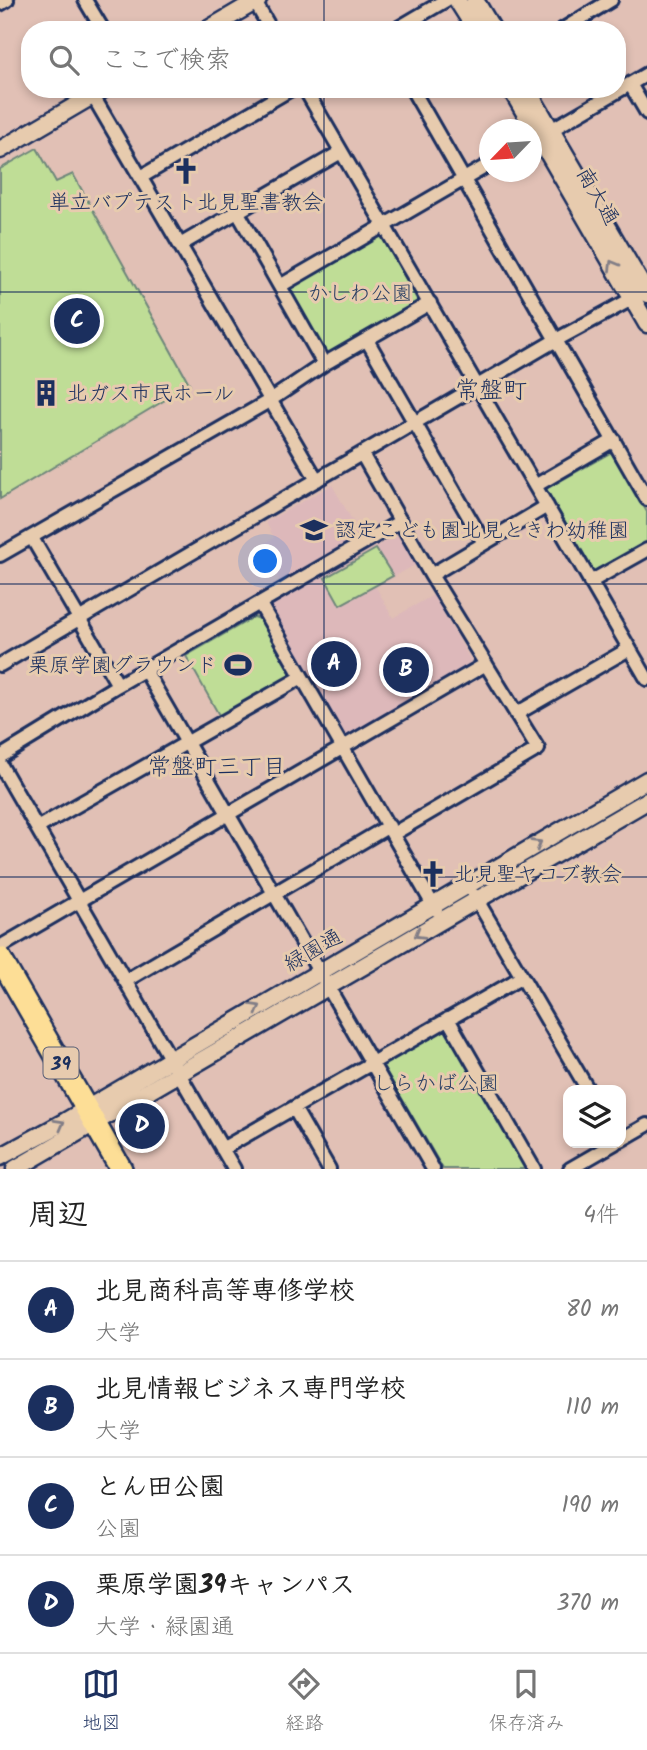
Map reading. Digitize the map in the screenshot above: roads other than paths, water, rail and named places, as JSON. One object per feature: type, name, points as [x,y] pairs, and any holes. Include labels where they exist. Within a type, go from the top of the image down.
[{"type":"highway","name":"39","points":[[0,958],[121,1169]]},
{"type":"street","points":[[0,4],[7,0]]},
{"type":"street","points":[[85,0],[98,21]]},
{"type":"street","points":[[410,21],[446,0]]},
{"type":"street","points":[[457,0],[470,21]]},
{"type":"street","points":[[475,0],[488,21]]},
{"type":"street","points":[[577,21],[611,0]]},
{"type":"street","points":[[223,21],[257,1],[267,21]]},
{"type":"street","points":[[626,86],[647,74]]},
{"type":"street","points":[[630,84],[647,113]]},
{"type":"street","points":[[0,150],[90,98]]},
{"type":"street","points":[[102,98],[141,177],[317,481]]},
{"type":"street","points":[[141,177],[276,98]]},
{"type":"street","points":[[310,98],[647,679]]},
{"type":"street","points":[[417,98],[647,499]]},
{"type":"street","name":"南大通","points":[[518,98],[531,119]]},
{"type":"street","name":"南大通","points":[[530,98],[536,119]]},
{"type":"street","points":[[542,135],[606,98]]},
{"type":"street","name":"南大通","points":[[542,138],[643,294],[647,324]]},
{"type":"street","points":[[180,244],[341,152]]},
{"type":"street","points":[[280,286],[479,169]]},
{"type":"street","points":[[237,211],[324,364]]},
{"type":"street","points":[[0,665],[556,340],[643,294]]},
{"type":"street","points":[[0,555],[269,401],[324,364],[430,303]]},
{"type":"street","points":[[367,340],[484,543]]},
{"type":"street","points":[[535,486],[614,440]]},
{"type":"street","points":[[125,981],[275,894],[538,749],[431,575],[362,454]]},
{"type":"street","points":[[431,575],[547,506]]},
{"type":"street","points":[[0,757],[118,685],[401,521]]},
{"type":"street","points":[[32,538],[118,685]]},
{"type":"street","points":[[590,582],[647,550]]},
{"type":"street","points":[[260,604],[442,920]]},
{"type":"street","points":[[516,714],[629,649]]},
{"type":"street","points":[[0,947],[485,664]]},
{"type":"street","points":[[145,670],[433,1169]]},
{"type":"street","points":[[37,828],[302,677]]},
{"type":"street","points":[[0,764],[234,1169]]},
{"type":"street","name":"緑園通","points":[[15,1169],[171,1058],[647,780]]},
{"type":"street","name":"緑園通","points":[[0,1156],[180,1074],[647,801]]},
{"type":"street","points":[[469,886],[585,1085]]},
{"type":"street","points":[[222,1149],[522,977]]},
{"type":"street","points":[[448,1019],[534,1169]]},
{"type":"street","points":[[294,1108],[329,1169]]},
{"type":"street","points":[[626,1137],[647,1125]]},
{"type":"street","points":[[570,1169],[606,1148]]},
{"type":"street","points":[[0,1156],[7,1169]]},
{"type":"place","name":"単立バプテスト北見聖書教会","points":[[186,171]]},
{"type":"place","name":"とん田公園","points":[[77,321]]},
{"type":"place","name":"北ガス市民ホール","points":[[46,393]]},
{"type":"place","name":"認定こども園北見ときわ幼稚園","points":[[314,530]]},
{"type":"place","name":"北見商科高等専修学校","points":[[334,664]]},
{"type":"place","name":"栗原学園グラウンド","points":[[238,665]]},
{"type":"place","name":"北見情報ビジネス専門学校","points":[[406,670]]},
{"type":"place","name":"北見聖ヤコブ教会","points":[[433,874]]},
{"type":"place","name":"栗原学園39キャンパス","points":[[142,1126]]},
{"type":"district","name":"常盤町","points":[[491,390]]},
{"type":"district","name":"常盤町三丁目","points":[[217,766]]},
{"type":"park label","name":"かしわ公園","points":[[360,293]]},
{"type":"park label","name":"しらかば公園","points":[[436,1083]]}]
